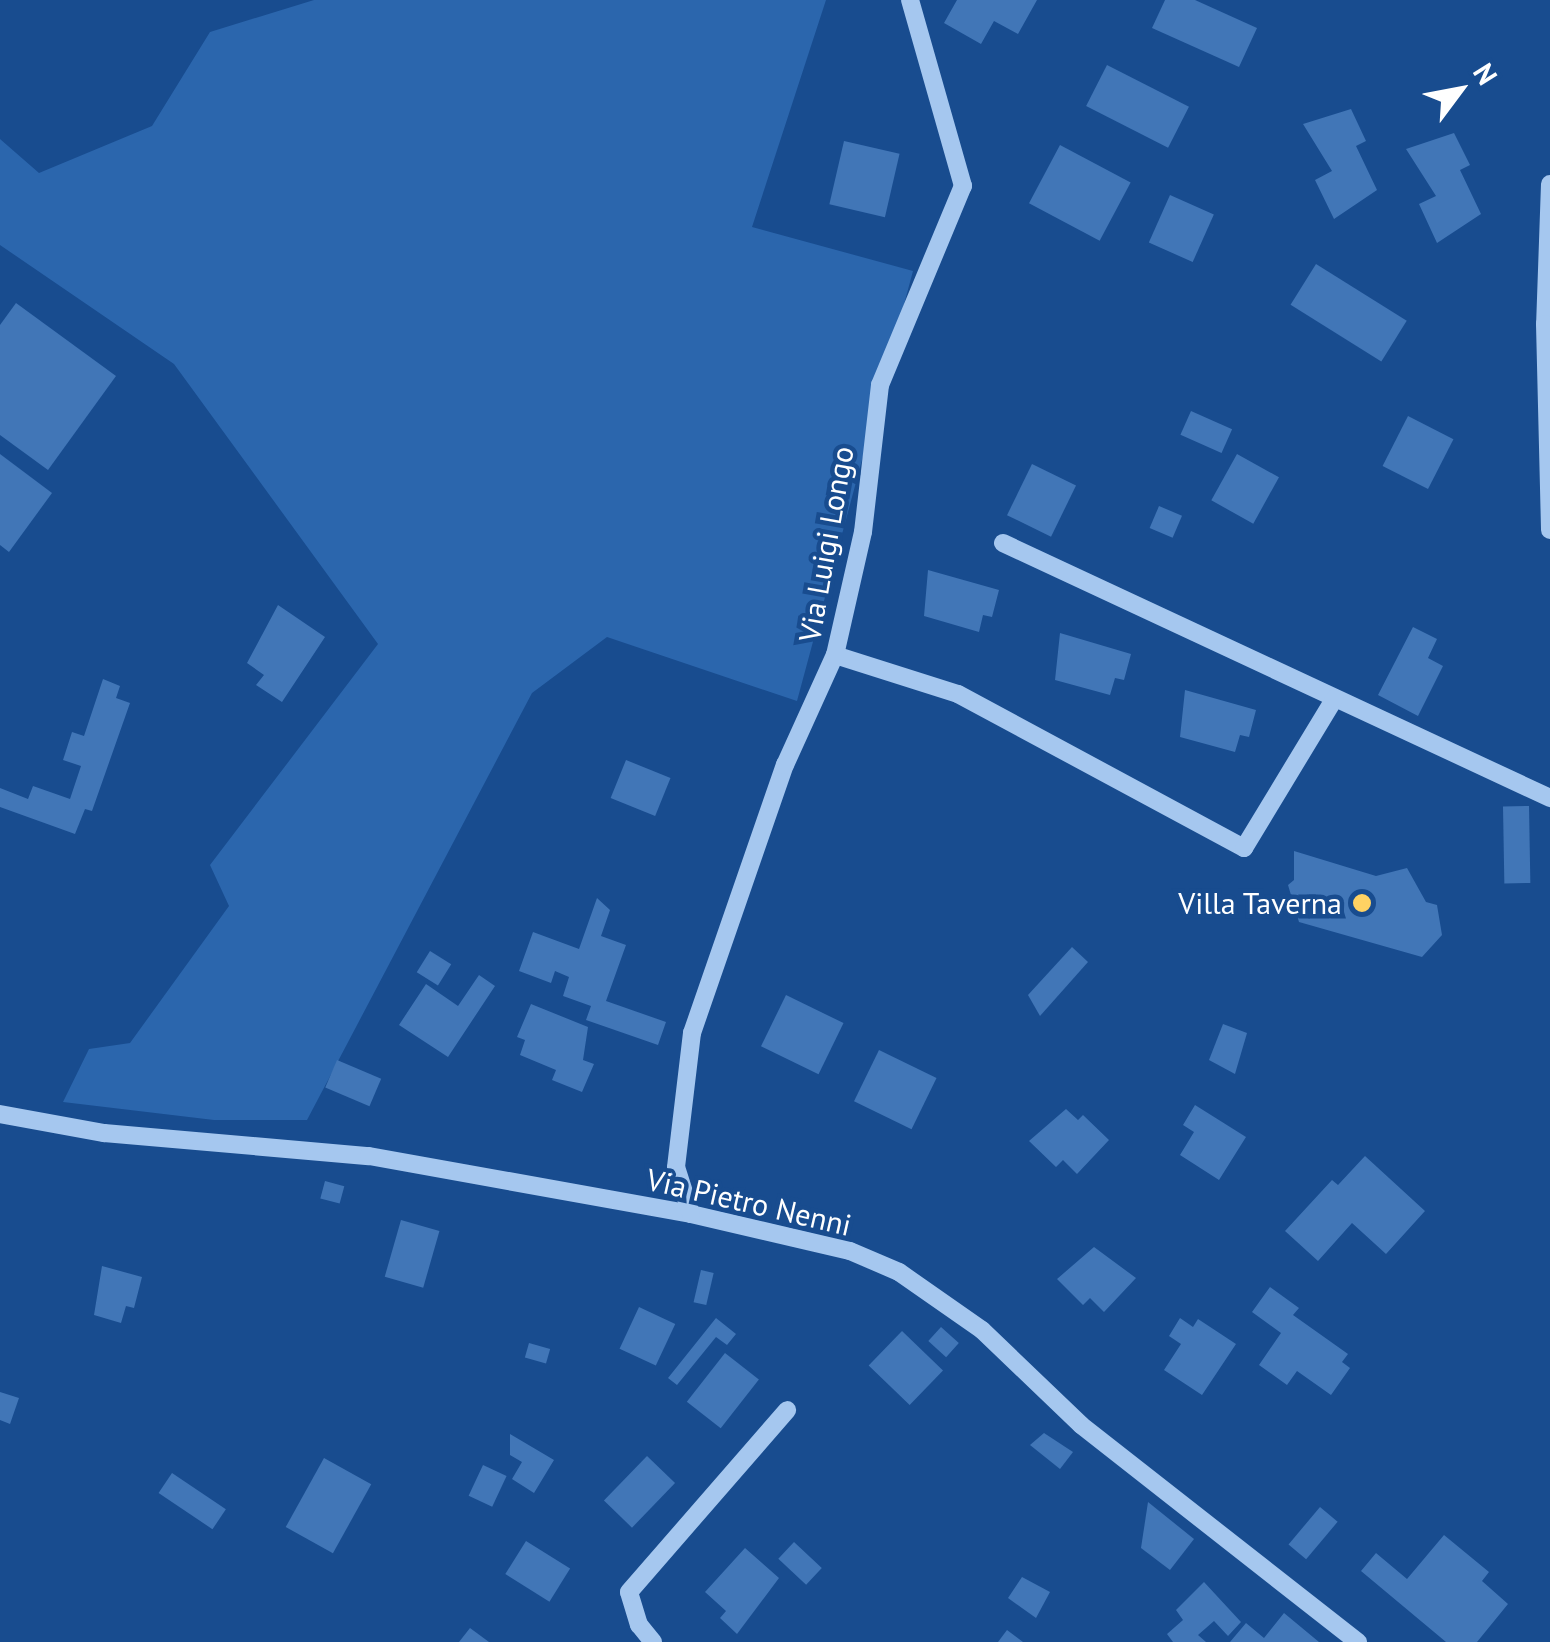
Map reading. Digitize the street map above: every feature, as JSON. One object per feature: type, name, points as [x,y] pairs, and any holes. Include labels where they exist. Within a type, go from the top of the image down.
[{"type":"street","name":"Via Luigi Longo","points":[[691,1214],[676,1167],[692,1033],[785,765],[835,655],[863,532],[880,385],[964,186],[910,0]]},
{"type":"street","points":[[1550,184],[1550,530]]},
{"type":"street","points":[[1004,544],[1550,798]]},
{"type":"street","points":[[835,655],[958,694],[1244,848],[1334,698]]},
{"type":"street","name":"Via Pietro Nenni","points":[[0,1114],[104,1134],[369,1156],[691,1214],[850,1251],[939,1298],[1081,1424],[1358,1642]]},
{"type":"street","points":[[653,1642],[639,1624],[629,1592],[787,1410]]},
{"type":"shaded area","points":[[314,0],[826,0],[752,227],[913,271],[797,701],[607,637],[532,693],[307,1120],[214,1120],[63,1102],[89,1049],[130,1043],[229,906],[210,865],[378,644],[174,364],[0,245],[0,139],[39,173],[152,126],[210,32]]},
{"type":"building","points":[[957,0],[1037,0],[1018,34],[994,21],[981,44],[944,23]]},
{"type":"building","points":[[1165,0],[1195,0],[1257,28],[1239,67],[1152,28]]},
{"type":"building","points":[[1107,65],[1189,107],[1168,148],[1086,106]]},
{"type":"building","points":[[1351,109],[1366,141],[1356,146],[1377,190],[1334,219],[1315,180],[1332,171],[1303,124]]},
{"type":"building","points":[[1454,133],[1470,165],[1460,170],[1481,214],[1437,243],[1419,204],[1436,196],[1406,149]]},
{"type":"building","points":[[844,141],[900,154],[885,217],[829,204]]},
{"type":"building","points":[[1060,145],[1131,183],[1100,241],[1029,203]]},
{"type":"building","points":[[1170,195],[1214,215],[1193,262],[1149,243]]},
{"type":"building","points":[[1316,264],[1407,321],[1381,361],[1291,305]]},
{"type":"building","points":[[16,303],[116,376],[48,470],[0,435],[0,325]]},
{"type":"building","points":[[1191,411],[1232,429],[1222,453],[1180,435]]},
{"type":"building","points":[[1408,416],[1453,439],[1428,489],[1383,466]]},
{"type":"building","points":[[0,454],[52,493],[9,552],[0,545]]},
{"type":"building","points":[[1237,454],[1279,477],[1253,524],[1211,500]]},
{"type":"building","points":[[1032,464],[1076,485],[1051,537],[1007,515]]},
{"type":"building","points":[[1159,506],[1182,516],[1173,538],[1150,528]]},
{"type":"building","points":[[928,570],[999,590],[992,617],[983,615],[979,632],[924,616]]},
{"type":"building","points":[[278,605],[325,637],[282,702],[256,685],[264,675],[247,663]]},
{"type":"building","points":[[1413,627],[1437,639],[1428,658],[1443,666],[1418,716],[1378,695]]},
{"type":"building","points":[[1060,633],[1131,654],[1124,680],[1115,678],[1110,695],[1055,680]]},
{"type":"building","points":[[103,679],[120,686],[116,698],[130,703],[92,811],[85,809],[75,834],[0,807],[0,788],[28,799],[33,786],[70,799],[81,766],[63,760],[72,732],[84,736]]},
{"type":"building","points":[[1185,690],[1256,710],[1249,737],[1240,735],[1235,752],[1180,737]]},
{"type":"building","points":[[626,760],[671,778],[655,816],[611,798]]},
{"type":"building","points":[[1503,806],[1529,806],[1530,883],[1504,883]]},
{"type":"building","name":"Villa Taverna","points":[[1294,851],[1376,876],[1407,868],[1426,902],[1437,905],[1442,935],[1422,957],[1299,922],[1288,885],[1294,880]]},
{"type":"building","points":[[597,898],[610,910],[601,936],[626,945],[606,1001],[666,1022],[658,1045],[586,1020],[591,1006],[563,996],[569,977],[555,971],[551,983],[519,971],[533,932],[579,949]]},
{"type":"building","points":[[1072,947],[1088,962],[1040,1016],[1028,995]]},
{"type":"building","points":[[430,951],[451,964],[438,985],[417,972]]},
{"type":"building","points":[[479,975],[495,986],[448,1057],[399,1025],[426,984],[458,1006]]},
{"type":"building","points":[[786,995],[844,1023],[819,1074],[761,1046]]},
{"type":"building","points":[[531,1004],[588,1027],[583,1060],[594,1064],[582,1092],[552,1080],[556,1070],[520,1055],[525,1040],[517,1037]]},
{"type":"building","points":[[1223,1024],[1247,1033],[1235,1074],[1209,1060]]},
{"type":"building","points":[[879,1050],[937,1078],[912,1129],[854,1101]]},
{"type":"building","points":[[337,1060],[381,1079],[369,1106],[325,1088]]},
{"type":"building","points":[[1195,1105],[1246,1137],[1219,1180],[1180,1155],[1194,1132],[1183,1125]]},
{"type":"building","points":[[1066,1109],[1078,1120],[1083,1115],[1109,1140],[1077,1174],[1063,1160],[1056,1167],[1029,1141]]},
{"type":"building","points":[[1365,1156],[1425,1211],[1386,1254],[1352,1223],[1318,1261],[1285,1231],[1332,1180],[1338,1185]]},
{"type":"building","points":[[325,1181],[344,1186],[340,1204],[320,1198]]},
{"type":"building","points":[[401,1220],[439,1231],[423,1288],[385,1277]]},
{"type":"building","points":[[1094,1247],[1136,1278],[1104,1312],[1090,1298],[1083,1305],[1057,1279]]},
{"type":"building","points":[[102,1266],[142,1277],[134,1308],[126,1306],[121,1323],[94,1315]]},
{"type":"building","points":[[701,1270],[714,1273],[706,1305],[694,1302]]},
{"type":"building","points":[[1270,1287],[1299,1308],[1293,1315],[1348,1354],[1342,1362],[1350,1368],[1331,1395],[1297,1371],[1287,1385],[1259,1365],[1281,1333],[1252,1312]]},
{"type":"building","points":[[639,1307],[675,1324],[656,1366],[620,1349]]},
{"type":"building","points":[[716,1318],[736,1334],[727,1345],[716,1337],[677,1385],[668,1378]]},
{"type":"building","points":[[1180,1318],[1193,1327],[1198,1319],[1236,1344],[1202,1395],[1164,1370],[1181,1344],[1169,1336]]},
{"type":"building","points":[[941,1327],[959,1343],[946,1357],[928,1341]]},
{"type":"building","points":[[902,1331],[943,1371],[910,1405],[869,1366]]},
{"type":"building","points":[[529,1343],[550,1349],[546,1363],[525,1357]]},
{"type":"building","points":[[725,1353],[759,1379],[721,1428],[687,1402]]},
{"type":"building","points":[[0,1392],[19,1398],[10,1424],[0,1420]]},
{"type":"building","points":[[1044,1433],[1073,1452],[1060,1469],[1030,1445]]},
{"type":"building","points":[[510,1434],[554,1460],[534,1493],[512,1479],[522,1462],[510,1455]]},
{"type":"building","points":[[647,1456],[675,1483],[632,1528],[604,1501]]},
{"type":"building","points":[[324,1458],[371,1484],[333,1553],[286,1527]]},
{"type":"building","points":[[483,1465],[507,1476],[492,1507],[469,1496]]},
{"type":"building","points":[[172,1473],[226,1509],[212,1529],[159,1493]]},
{"type":"building","points":[[1148,1502],[1194,1539],[1170,1570],[1141,1548]]},
{"type":"building","points":[[1320,1507],[1338,1522],[1306,1559],[1289,1545]]},
{"type":"building","points":[[1444,1535],[1489,1572],[1482,1581],[1508,1604],[1477,1642],[1446,1642],[1361,1571],[1376,1553],[1407,1579]]},
{"type":"building","points":[[526,1541],[570,1569],[549,1602],[505,1574]]},
{"type":"building","points":[[794,1542],[822,1568],[806,1585],[778,1559]]},
{"type":"building","points":[[745,1548],[779,1578],[737,1634],[720,1618],[726,1611],[705,1592]]},
{"type":"building","points":[[1022,1577],[1050,1592],[1036,1618],[1008,1598]]},
{"type":"building","points":[[1204,1582],[1241,1622],[1228,1636],[1214,1621],[1198,1635],[1206,1642],[1173,1642],[1167,1634],[1183,1620],[1176,1610]]},
{"type":"building","points":[[1284,1613],[1319,1642],[1230,1642],[1246,1623],[1264,1638]]},
{"type":"building","points":[[470,1628],[489,1642],[459,1642]]},
{"type":"building","points":[[1007,1630],[1023,1642],[998,1642]]},
{"type":"place","name":"Villa Taverna","points":[[1362,903]]}]
